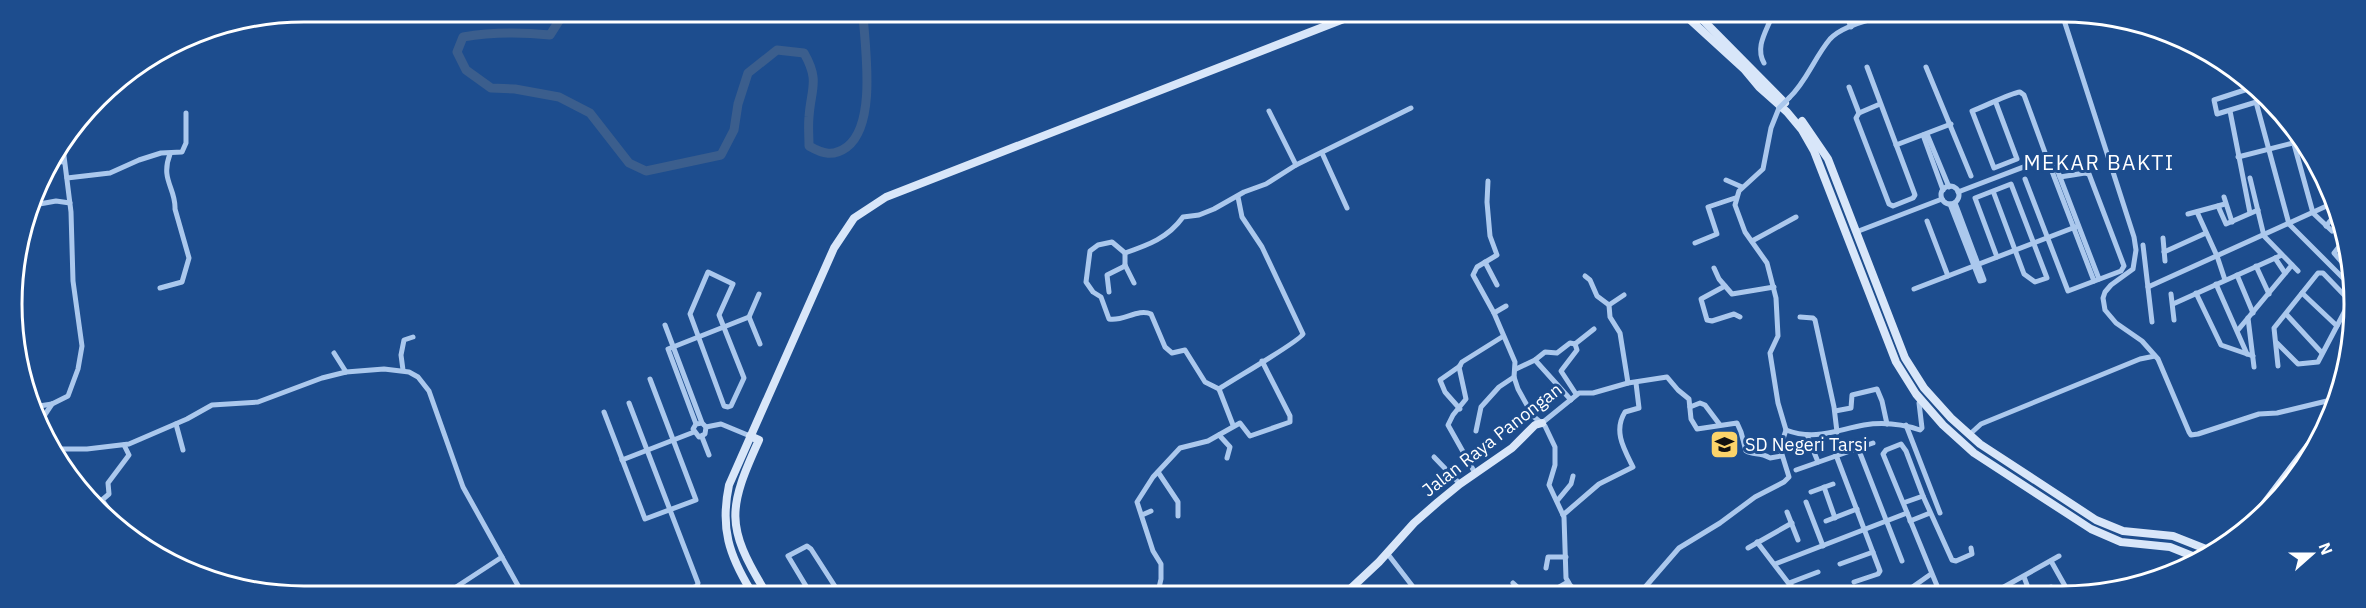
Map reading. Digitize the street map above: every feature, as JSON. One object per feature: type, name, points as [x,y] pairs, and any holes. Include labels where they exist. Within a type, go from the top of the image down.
[{"type":"street","points":[[748,586],[736,567],[730,551],[724,518],[729,485],[834,248],[854,218],[878,201],[1336,22]]},
{"type":"street","points":[[1693,22],[1744,69],[1802,130],[1814,151],[1888,346],[1905,378],[1921,401],[1962,443],[1994,467],[2099,533],[2121,542],[2170,547],[2189,555]]},
{"type":"street","points":[[1705,22],[1792,109],[1820,144],[1828,159],[1905,357],[1930,394],[1969,435],[2000,458],[2096,520],[2111,527],[2138,533],[2173,536],[2203,548]]},
{"type":"street","points":[[1764,63],[1759,55],[1760,46],[1770,22]]},
{"type":"street","points":[[1849,22],[1851,27]]},
{"type":"street","points":[[1646,586],[1679,548],[1755,497],[1785,482],[1789,475],[1781,456],[1780,448],[1786,430],[1778,404],[1770,357],[1778,336],[1774,287],[1767,262],[1752,241],[1737,210],[1736,198],[1742,187],[1763,169],[1771,128],[1779,108],[1805,80],[1830,39],[1864,22]]},
{"type":"street","points":[[2065,22],[2118,182],[2136,250],[2133,269],[2105,292],[2103,298],[2105,310],[2116,323],[2142,341],[2158,359],[2191,435],[2259,414],[2277,413],[2326,401]]},
{"type":"street","points":[[1867,67],[1915,196],[1893,206],[1889,204],[1856,118],[1859,113],[1880,104]]},
{"type":"street","points":[[1926,67],[1971,176]]},
{"type":"street","points":[[1849,87],[1859,113]]},
{"type":"street","points":[[2245,90],[2213,101],[2217,114],[2258,102]]},
{"type":"street","points":[[1996,103],[2017,159],[1994,168],[1972,111],[2020,92],[2024,95],[2050,166],[2097,280]]},
{"type":"street","points":[[2260,104],[2289,224],[2342,277]]},
{"type":"street","points":[[1125,253],[1159,240],[1185,216],[1204,213],[1244,192],[1266,184],[1296,165],[1411,108]]},
{"type":"street","points":[[1269,111],[1296,165]]},
{"type":"street","points":[[2230,111],[2250,213]]},
{"type":"street","points":[[67,178],[110,173],[161,153],[182,152],[185,148],[186,113]]},
{"type":"street","points":[[1896,145],[1951,124]]},
{"type":"street","points":[[1925,134],[1943,190],[1942,199]]},
{"type":"street","points":[[1925,134],[1949,187]]},
{"type":"street","points":[[2238,156],[2292,143]]},
{"type":"street","points":[[2293,144],[2313,213],[2332,231]]},
{"type":"street","points":[[1322,153],[1347,208]]},
{"type":"street","points":[[160,288],[182,282],[189,258],[168,182],[166,168],[170,154]]},
{"type":"street","points":[[42,406],[66,398],[70,393],[81,352],[70,203],[64,157]]},
{"type":"street","points":[[2049,159],[2055,164],[2076,227]]},
{"type":"street","points":[[1958,192],[2049,159]]},
{"type":"street","points":[[2025,179],[2068,291],[2121,271],[2124,266],[2089,174],[2085,172],[2060,177]]},
{"type":"street","points":[[2243,180],[2258,176]]},
{"type":"street","points":[[2250,178],[2265,236],[2298,271]]},
{"type":"street","points":[[1726,180],[1742,187]]},
{"type":"street","points":[[1488,181],[1490,236],[1497,255],[1477,267],[1473,275],[1494,314],[1515,362],[1514,377],[1531,412],[1542,423],[1556,450],[1555,465],[1549,482],[1563,514],[1568,582],[1572,586]]},
{"type":"street","points":[[1993,191],[2024,274],[2038,282],[2046,278],[2011,184],[1993,191],[1975,198],[1997,257]]},
{"type":"street","points":[[1943,190],[1954,187],[1958,192],[1958,199],[1952,203]]},
{"type":"street","points":[[2224,196],[2232,222]]},
{"type":"street","points":[[1219,389],[1297,342],[1303,332],[1262,248],[1242,217],[1238,197]]},
{"type":"street","points":[[1695,243],[1717,234],[1708,207],[1736,198]]},
{"type":"street","points":[[1847,236],[1942,199],[1952,203],[1976,265]]},
{"type":"street","points":[[41,204],[56,201],[70,203]]},
{"type":"street","points":[[2188,214],[2225,204]]},
{"type":"street","points":[[2218,206],[2224,223],[2232,222],[2258,210]]},
{"type":"street","points":[[2148,287],[2326,206]]},
{"type":"street","points":[[2197,212],[2225,280]]},
{"type":"street","points":[[1752,241],[1796,217]]},
{"type":"street","points":[[2326,226],[2331,220]]},
{"type":"street","points":[[1926,221],[1948,276]]},
{"type":"street","points":[[1914,289],[2076,227]]},
{"type":"street","points":[[2164,252],[2206,233]]},
{"type":"street","points":[[2163,238],[2165,261]]},
{"type":"street","points":[[1134,283],[1125,265],[1125,253],[1112,242],[1093,248],[1088,256],[1086,282],[1093,292],[1101,297],[1107,317],[1114,320],[1149,312],[1165,347],[1172,352],[1185,350],[1205,382],[1219,389],[1233,426]]},
{"type":"street","points":[[2143,245],[2152,322]]},
{"type":"street","points":[[2173,304],[2282,255]]},
{"type":"street","points":[[2275,258],[2285,273]]},
{"type":"street","points":[[1485,262],[1497,285]]},
{"type":"street","points":[[1109,292],[1107,274],[1125,265]]},
{"type":"street","points":[[2238,330],[2292,265]]},
{"type":"street","points":[[2256,266],[2269,294]]},
{"type":"street","points":[[1714,268],[1732,294],[1774,287]]},
{"type":"street","points":[[708,272],[733,284],[719,315],[744,378],[731,406],[724,406],[699,337],[690,314],[708,272]]},
{"type":"street","points":[[2278,366],[2274,328],[2318,273],[2322,272],[2343,294]]},
{"type":"street","points":[[2237,274],[2253,313]]},
{"type":"street","points":[[1585,276],[1590,280],[1597,296],[1609,305],[1610,317],[1620,333],[1628,383]]},
{"type":"street","points":[[2216,284],[2254,367]]},
{"type":"street","points":[[1725,286],[1701,299],[1707,320],[1712,321],[1734,314],[1740,317]]},
{"type":"street","points":[[2196,293],[2220,345],[2250,355]]},
{"type":"street","points":[[2302,293],[2337,326]]},
{"type":"street","points":[[673,347],[749,317],[759,294]]},
{"type":"street","points":[[2170,294],[2174,320]]},
{"type":"street","points":[[1609,305],[1624,295]]},
{"type":"street","points":[[1494,314],[1506,306]]},
{"type":"street","points":[[2286,314],[2322,353]]},
{"type":"street","points":[[2276,342],[2298,364],[2318,362],[2343,314]]},
{"type":"street","points":[[749,317],[760,344]]},
{"type":"street","points":[[1800,317],[1815,320],[1835,411],[1837,432]]},
{"type":"street","points":[[2248,318],[2250,355]]},
{"type":"street","points":[[665,325],[701,425],[707,431],[702,436]]},
{"type":"street","points":[[1516,369],[1535,360],[1545,352],[1557,353],[1570,343],[1575,344],[1594,329]]},
{"type":"street","points":[[403,370],[401,355],[404,340],[413,337]]},
{"type":"street","points":[[1460,409],[1445,392],[1440,380],[1503,337]]},
{"type":"street","points":[[1575,344],[1577,350],[1561,371],[1576,394]]},
{"type":"street","points":[[334,353],[346,372]]},
{"type":"street","points":[[1962,443],[1981,424],[2140,359],[2155,356]]},
{"type":"street","points":[[1535,360],[1571,400]]},
{"type":"street","points":[[1159,586],[1161,564],[1153,550],[1137,502],[1158,472],[1180,448],[1201,444],[1242,423],[1250,436],[1267,428],[1280,426],[1290,420],[1262,361]]},
{"type":"street","points":[[1460,366],[1467,397],[1448,425],[1475,473]]},
{"type":"street","points":[[62,449],[124,445],[142,440],[212,405],[258,402],[322,378],[346,372],[374,369],[403,370],[418,377],[429,391],[463,487],[518,586]]},
{"type":"street","points":[[1476,431],[1481,406],[1499,387],[1514,377]]},
{"type":"street","name":"Jalan Raya Panongan","points":[[1353,586],[1414,523],[1460,484],[1512,448],[1535,425],[1542,423],[1576,394],[1593,393],[1628,383],[1667,377],[1689,399],[1691,419],[1697,429],[1738,424],[1744,447],[1750,453],[1761,453],[1770,458],[1781,456]]},
{"type":"street","points":[[604,412],[645,519],[696,500],[650,379]]},
{"type":"street","points":[[1563,514],[1599,484],[1633,467],[1619,437],[1625,412],[1639,408],[1636,383]]},
{"type":"street","points":[[1835,411],[1851,408],[1851,397],[1855,394],[1877,389],[1887,424]]},
{"type":"street","points":[[1786,430],[1816,436],[1862,425],[1887,424],[1905,425],[1920,430],[1922,428],[1919,403],[1921,401]]},
{"type":"street","points":[[629,403],[698,586]]},
{"type":"street","points":[[45,414],[52,404]]},
{"type":"street","points":[[1690,407],[1698,404],[1705,405],[1720,425]]},
{"type":"street","points":[[176,424],[183,450]]},
{"type":"street","points":[[622,460],[694,432],[701,425],[721,424],[759,440],[735,502],[736,532],[746,561],[762,586]]},
{"type":"street","points":[[1905,425],[1940,513]]},
{"type":"street","points":[[694,432],[699,437],[702,436]]},
{"type":"street","points":[[1219,435],[1230,447],[1227,458]]},
{"type":"street","points":[[1807,435],[1818,462]]},
{"type":"street","points":[[702,436],[709,455]]},
{"type":"street","points":[[1796,470],[1873,443]]},
{"type":"street","points":[[1937,586],[1884,454],[1886,450],[1901,444],[1906,451],[1930,513],[1954,561],[1972,554],[1971,548]]},
{"type":"street","points":[[101,499],[109,494],[108,483],[129,455],[124,445]]},
{"type":"street","points":[[1858,448],[1902,561]]},
{"type":"street","points":[[1836,455],[1880,572],[1854,582]]},
{"type":"street","points":[[1434,457],[1460,484]]},
{"type":"street","points":[[1158,472],[1176,498],[1179,506],[1178,516]]},
{"type":"street","points":[[1557,501],[1571,484],[1573,476]]},
{"type":"street","points":[[1810,492],[1833,484]]},
{"type":"street","points":[[1824,487],[1835,518]]},
{"type":"street","points":[[1903,503],[1923,496]]},
{"type":"street","points":[[1806,502],[1823,546]]},
{"type":"street","points":[[1826,521],[1857,509]]},
{"type":"street","points":[[1142,515],[1151,511]]},
{"type":"street","points":[[1787,512],[1798,540]]},
{"type":"street","points":[[1774,564],[1907,513]]},
{"type":"street","points":[[1910,521],[1930,513]]},
{"type":"street","points":[[1748,548],[1792,522]]},
{"type":"street","points":[[1757,542],[1790,584],[1818,572]]},
{"type":"street","points":[[806,586],[788,556],[807,546],[835,586]]},
{"type":"street","points":[[1840,564],[1873,552]]},
{"type":"street","points":[[1387,553],[1412,586]]},
{"type":"street","points":[[2011,586],[2059,556]]},
{"type":"street","points":[[458,586],[502,557]]},
{"type":"street","points":[[1546,568],[1548,557],[1566,557]]},
{"type":"street","points":[[2051,561],[2065,586]]},
{"type":"street","points":[[1914,586],[1931,574]]},
{"type":"street","points":[[2024,577],[2027,586]]},
{"type":"street","points":[[1561,586],[1568,582]]},
{"type":"street","points":[[1513,583],[1516,586]]},
{"type":"waterway","points":[[558,22],[550,35],[506,33],[463,37],[457,52],[466,70],[491,88],[515,89],[559,97],[590,113],[629,163],[646,171],[721,155],[734,130],[738,104],[748,73],[777,50],[804,53],[812,71],[809,146],[828,153],[847,147],[856,136],[866,104],[867,65],[864,22]]},
{"type":"place","name":"SD Negeri Tarsi","points":[[1724,445]]},
{"type":"district","name":"MEKAR BAKTI","points":[[2099,163]]}]
